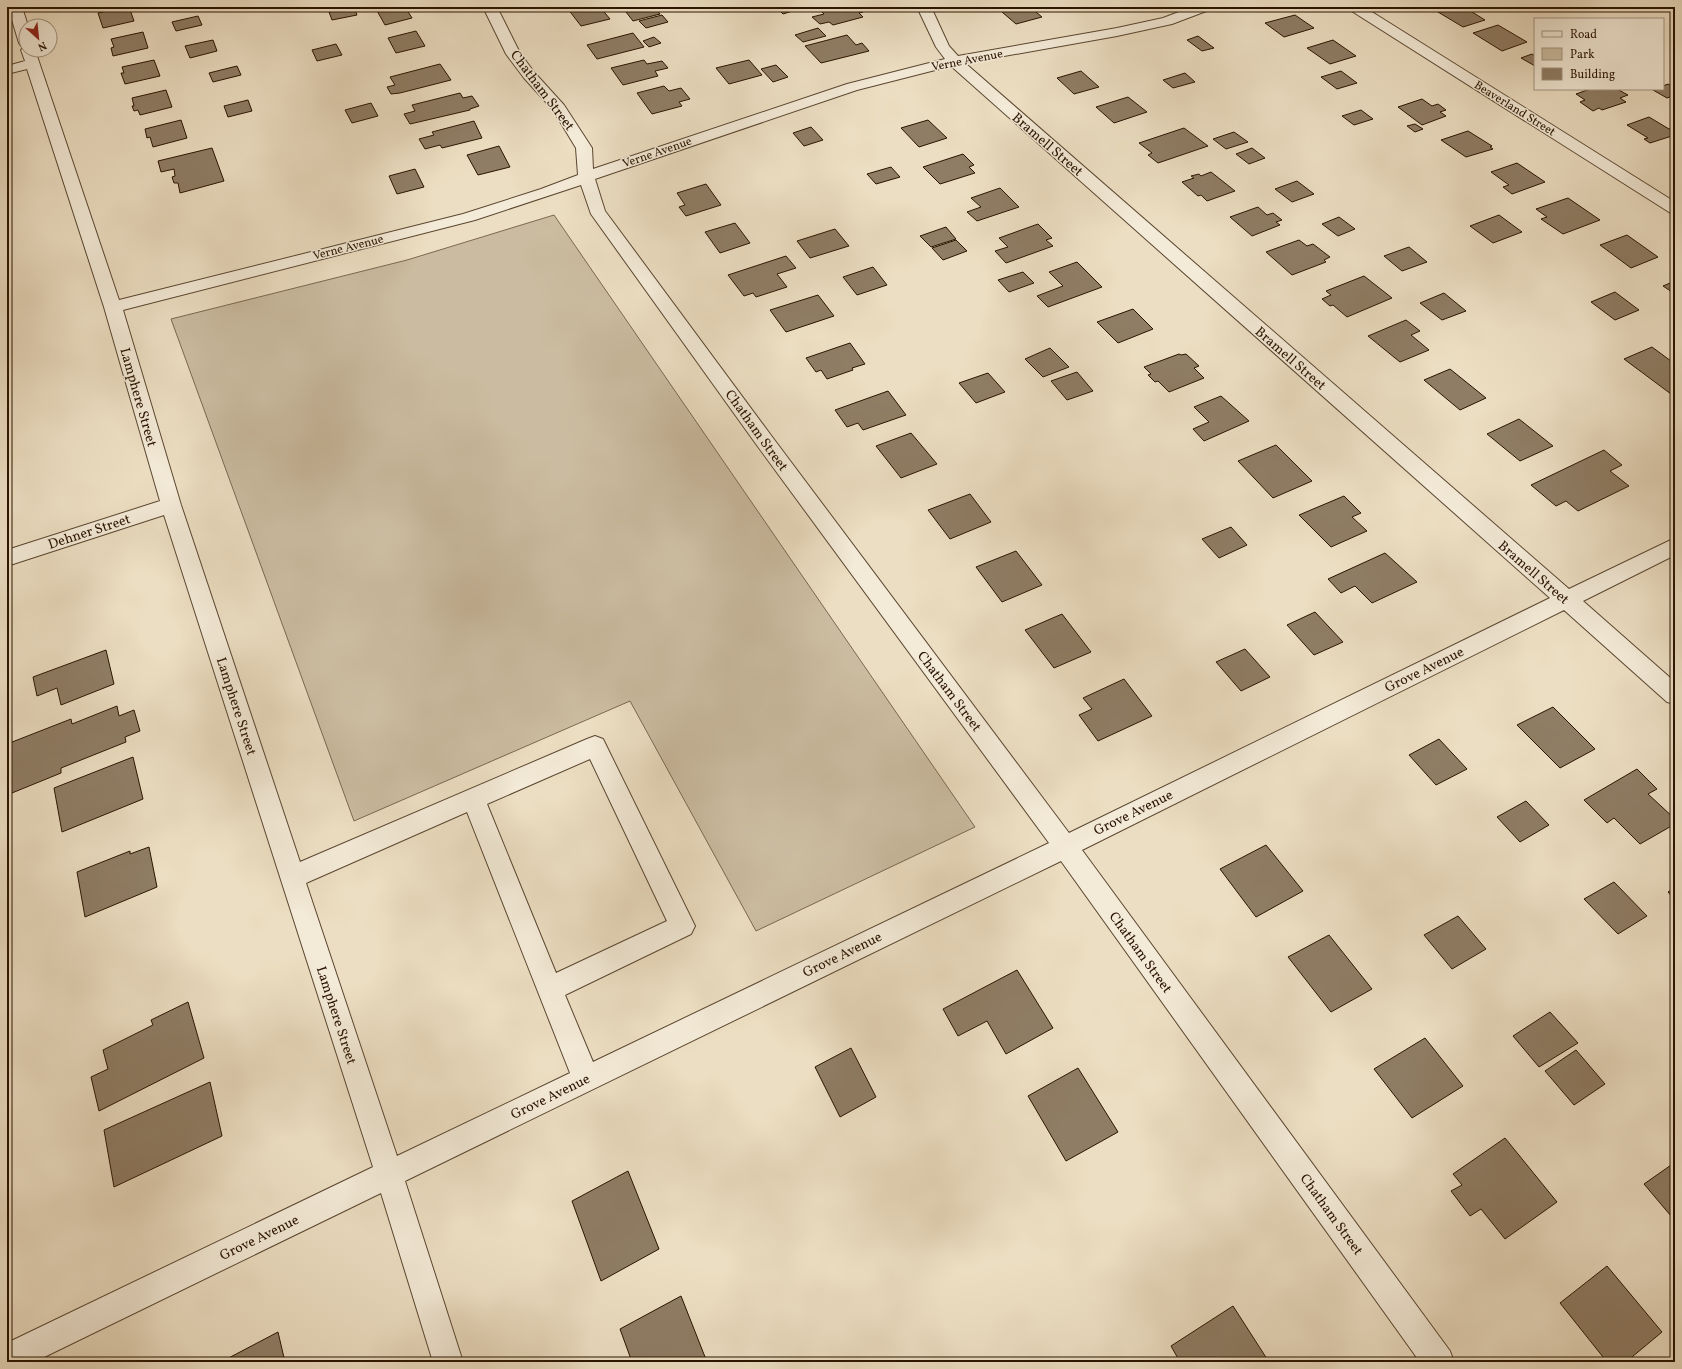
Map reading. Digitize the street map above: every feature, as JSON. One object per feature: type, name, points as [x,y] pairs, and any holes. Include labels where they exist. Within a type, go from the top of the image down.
[{"type":"street","points":[[15,7],[18,18]]},
{"type":"street","name":"Chatham Street","points":[[490,7],[513,54],[529,75],[559,108],[584,148],[586,177],[597,211],[763,439],[1065,846],[1439,1362]]},
{"type":"street","name":"Bramell Street","points":[[924,7],[943,47],[954,61],[1675,695]]},
{"type":"street","name":"Verne Avenue","points":[[112,307],[469,216],[547,192],[586,177],[852,87],[954,61],[1062,43],[1167,21],[1204,7]]},
{"type":"street","name":"Beaverland Street","points":[[1355,7],[1675,209]]},
{"type":"street","points":[[7,70],[28,58]]},
{"type":"street","name":"Lamphere Street","points":[[30,58],[112,307],[171,505],[389,1174],[448,1362]]},
{"type":"street","name":"Dehner Street","points":[[7,558],[171,505]]},
{"type":"street","name":"Grove Avenue","points":[[7,1359],[1065,846],[1675,546]]},
{"type":"street","points":[[292,877],[595,746],[682,926],[550,989]]},
{"type":"street","points":[[473,799],[586,1078]]},
{"type":"green space","points":[[554,215],[975,827],[756,931],[630,701],[354,821],[171,319],[407,260]]},
{"type":"building","points":[[129,7],[134,21],[103,28],[98,13]]},
{"type":"building","points":[[354,7],[357,15],[332,20],[329,12]]},
{"type":"building","points":[[384,7],[409,7],[410,9],[407,10],[412,18],[385,25],[376,9]]},
{"type":"building","points":[[574,7],[600,7],[610,19],[581,26],[568,9]]},
{"type":"building","points":[[655,7],[660,14],[633,21],[626,12]]},
{"type":"building","points":[[776,7],[805,7],[783,14]]},
{"type":"building","points":[[830,7],[857,7],[863,12],[859,13],[863,17],[833,25],[829,22],[820,24],[812,17],[824,14],[820,10]]},
{"type":"building","points":[[1018,7],[1030,7],[1042,17],[1016,24],[1002,12]]},
{"type":"building","points":[[1438,7],[1464,7],[1485,20],[1463,27],[1433,9]]},
{"type":"building","points":[[662,15],[668,22],[646,28],[639,21]]},
{"type":"building","points":[[1295,15],[1314,28],[1284,37],[1265,23]]},
{"type":"building","points":[[198,16],[202,25],[176,31],[172,22]]},
{"type":"building","points":[[1498,25],[1527,42],[1502,51],[1473,33]]},
{"type":"building","points":[[818,28],[826,36],[803,42],[795,35]]},
{"type":"building","points":[[416,31],[425,46],[396,53],[388,38]]},
{"type":"building","points":[[143,32],[148,48],[113,56],[111,48],[114,47],[111,39]]},
{"type":"building","points":[[633,33],[644,47],[597,59],[587,45]]},
{"type":"building","points":[[847,35],[856,45],[862,43],[869,51],[821,63],[805,46]]},
{"type":"building","points":[[1198,36],[1214,48],[1202,51],[1187,40]]},
{"type":"building","points":[[654,37],[661,43],[649,47],[643,41]]},
{"type":"building","points":[[213,40],[217,51],[190,58],[185,46]]},
{"type":"building","points":[[1333,40],[1356,56],[1330,64],[1307,48]]},
{"type":"building","points":[[336,44],[342,55],[317,61],[312,50]]},
{"type":"building","points":[[1532,54],[1534,55],[1534,65],[1521,58]]},
{"type":"building","points":[[154,60],[160,76],[125,84],[121,73],[124,73],[122,67]]},
{"type":"building","points":[[644,60],[647,64],[662,61],[668,68],[655,71],[658,76],[623,85],[611,68]]},
{"type":"building","points":[[749,60],[762,75],[729,84],[716,68]]},
{"type":"building","points":[[440,64],[451,80],[391,94],[387,87],[395,85],[390,77]]},
{"type":"building","points":[[776,65],[788,77],[773,82],[761,69]]},
{"type":"building","points":[[237,66],[241,75],[213,82],[209,73]]},
{"type":"building","points":[[1081,71],[1099,87],[1074,94],[1057,78]]},
{"type":"building","points":[[1341,71],[1357,83],[1337,89],[1321,77]]},
{"type":"building","points":[[1185,73],[1195,82],[1173,88],[1163,80]]},
{"type":"building","points":[[1668,84],[1675,88],[1675,95],[1667,98],[1653,90],[1664,90],[1664,86]]},
{"type":"building","points":[[664,86],[669,91],[681,88],[690,99],[679,102],[682,106],[652,114],[637,93]]},
{"type":"building","points":[[166,90],[172,107],[140,115],[138,110],[134,111],[132,106],[134,106],[132,98]]},
{"type":"building","points":[[1587,90],[1619,90],[1628,95],[1620,98],[1626,102],[1602,110],[1599,108],[1593,111],[1580,102],[1585,100],[1576,94]]},
{"type":"building","points":[[460,93],[463,98],[472,96],[479,106],[470,110],[410,124],[404,114],[415,111],[412,105]]},
{"type":"building","points":[[1128,97],[1147,112],[1114,123],[1096,107]]},
{"type":"building","points":[[1422,99],[1432,106],[1438,104],[1446,110],[1440,112],[1446,116],[1422,125],[1398,107]]},
{"type":"building","points":[[248,100],[252,111],[228,117],[224,106]]},
{"type":"building","points":[[371,103],[378,116],[352,123],[345,110]]},
{"type":"building","points":[[1361,110],[1373,119],[1354,125],[1342,116]]},
{"type":"building","points":[[1649,117],[1669,129],[1675,129],[1675,135],[1650,143],[1644,139],[1648,138],[1627,125]]},
{"type":"building","points":[[181,120],[187,138],[153,147],[150,137],[147,138],[145,129]]},
{"type":"building","points":[[928,120],[947,138],[919,147],[901,128]]},
{"type":"building","points":[[474,121],[482,138],[442,148],[440,145],[425,149],[419,139],[434,135],[432,132]]},
{"type":"building","points":[[1415,124],[1423,129],[1415,132],[1407,126]]},
{"type":"building","points":[[811,127],[823,140],[804,146],[793,133]]},
{"type":"building","points":[[1184,128],[1208,146],[1158,163],[1148,155],[1152,153],[1139,143]]},
{"type":"building","points":[[1468,131],[1492,146],[1490,147],[1493,149],[1466,157],[1441,140]]},
{"type":"building","points":[[1234,132],[1248,142],[1226,149],[1213,139]]},
{"type":"building","points":[[499,146],[510,167],[478,175],[467,155]]},
{"type":"building","points":[[212,148],[224,181],[180,193],[178,183],[174,183],[172,177],[175,176],[174,169],[161,172],[158,161]]},
{"type":"building","points":[[1252,148],[1265,158],[1249,164],[1236,154]]},
{"type":"building","points":[[963,154],[974,165],[969,167],[975,173],[940,184],[923,167]]},
{"type":"building","points":[[1517,163],[1545,182],[1512,194],[1503,187],[1509,185],[1491,172]]},
{"type":"building","points":[[891,167],[900,177],[876,184],[867,174]]},
{"type":"building","points":[[415,169],[424,187],[397,194],[389,176]]},
{"type":"building","points":[[1211,172],[1235,191],[1207,201],[1201,195],[1198,196],[1182,182],[1194,178],[1191,176],[1199,174],[1201,176]]},
{"type":"building","points":[[1297,181],[1314,194],[1292,202],[1275,189]]},
{"type":"building","points":[[706,184],[721,205],[686,216],[679,207],[685,205],[677,193]]},
{"type":"building","points":[[1000,188],[1019,207],[977,221],[967,212],[981,207],[971,198]]},
{"type":"building","points":[[1568,198],[1600,220],[1563,234],[1541,219],[1547,217],[1536,209]]},
{"type":"building","points":[[1258,207],[1267,215],[1273,213],[1282,220],[1276,222],[1280,225],[1252,236],[1230,217]]},
{"type":"building","points":[[1499,215],[1522,232],[1493,243],[1470,226]]},
{"type":"building","points":[[1339,217],[1355,229],[1338,236],[1322,224]]},
{"type":"building","points":[[735,223],[750,243],[720,253],[705,232]]},
{"type":"building","points":[[1038,224],[1052,238],[1046,240],[1053,246],[1006,263],[995,251],[1008,247],[999,238]]},
{"type":"building","points":[[946,227],[956,239],[931,247],[920,236]]},
{"type":"building","points":[[835,229],[849,246],[810,258],[797,241]]},
{"type":"building","points":[[1627,235],[1658,257],[1631,268],[1600,245]]},
{"type":"building","points":[[956,240],[967,251],[943,260],[932,248]]},
{"type":"building","points":[[1299,240],[1307,246],[1313,244],[1330,257],[1324,260],[1326,262],[1292,275],[1266,252]]},
{"type":"building","points":[[1409,247],[1427,262],[1402,271],[1384,256]]},
{"type":"building","points":[[786,256],[796,268],[777,274],[787,287],[756,297],[753,293],[744,296],[728,275]]},
{"type":"building","points":[[1077,262],[1102,287],[1048,307],[1037,296],[1063,286],[1049,272]]},
{"type":"building","points":[[873,267],[887,285],[857,295],[843,277]]},
{"type":"building","points":[[1023,272],[1034,283],[1009,292],[998,280]]},
{"type":"building","points":[[1364,276],[1392,298],[1347,317],[1333,305],[1330,306],[1322,299],[1331,295],[1326,291]]},
{"type":"building","points":[[1675,281],[1675,294],[1663,286]]},
{"type":"building","points":[[1615,292],[1639,310],[1615,320],[1591,302]]},
{"type":"building","points":[[1444,293],[1466,311],[1442,320],[1420,303]]},
{"type":"building","points":[[818,295],[834,316],[786,332],[770,310]]},
{"type":"building","points":[[1133,309],[1153,329],[1118,343],[1097,322]]},
{"type":"building","points":[[1406,320],[1420,331],[1411,335],[1429,350],[1400,362],[1368,336]]},
{"type":"building","points":[[850,343],[865,364],[827,379],[821,370],[816,372],[806,358]]},
{"type":"building","points":[[1652,347],[1675,364],[1675,397],[1624,359]]},
{"type":"building","points":[[1050,348],[1069,367],[1043,377],[1025,359]]},
{"type":"building","points":[[1179,354],[1186,354],[1199,366],[1194,368],[1204,378],[1169,392],[1158,381],[1155,382],[1148,375],[1151,374],[1144,367]]},
{"type":"building","points":[[1450,369],[1486,398],[1460,410],[1424,380]]},
{"type":"building","points":[[1077,372],[1093,391],[1067,400],[1051,381]]},
{"type":"building","points":[[988,373],[1005,392],[976,403],[959,383]]},
{"type":"building","points":[[888,391],[906,415],[863,430],[858,423],[847,427],[835,410]]},
{"type":"building","points":[[1221,396],[1249,421],[1204,441],[1193,429],[1209,422],[1194,407]]},
{"type":"building","points":[[1519,419],[1553,446],[1520,461],[1487,434]]},
{"type":"building","points":[[911,433],[937,464],[901,478],[876,446]]},
{"type":"building","points":[[1276,445],[1312,481],[1273,498],[1238,461]]},
{"type":"building","points":[[1604,450],[1622,465],[1610,471],[1629,486],[1578,511],[1566,501],[1556,506],[1531,485]]},
{"type":"building","points":[[970,494],[991,522],[950,539],[928,510]]},
{"type":"building","points":[[1344,496],[1361,513],[1352,517],[1367,531],[1331,547],[1299,515]]},
{"type":"building","points":[[1231,527],[1247,545],[1219,558],[1202,539]]},
{"type":"building","points":[[1016,551],[1042,585],[1002,602],[976,567]]},
{"type":"building","points":[[1385,553],[1417,582],[1372,603],[1355,586],[1341,593],[1328,579]]},
{"type":"building","points":[[1315,612],[1343,642],[1314,655],[1287,625]]},
{"type":"building","points":[[1062,614],[1091,652],[1054,668],[1025,630]]},
{"type":"building","points":[[1245,649],[1270,677],[1241,691],[1216,662]]},
{"type":"building","points":[[106,650],[114,684],[61,705],[57,688],[37,696],[33,677]]},
{"type":"building","points":[[1124,679],[1152,716],[1098,741],[1079,715],[1092,709],[1083,698]]},
{"type":"building","points":[[117,706],[119,716],[134,710],[140,731],[125,737],[126,742],[61,768],[61,773],[7,795],[7,744],[71,719],[72,724]]},
{"type":"building","points":[[1553,707],[1595,749],[1560,768],[1517,725]]},
{"type":"building","points":[[1439,739],[1467,769],[1436,785],[1409,755]]},
{"type":"building","points":[[133,757],[143,799],[62,832],[54,788]]},
{"type":"building","points":[[1637,769],[1657,789],[1648,794],[1675,819],[1675,824],[1640,844],[1614,818],[1607,823],[1584,800]]},
{"type":"building","points":[[1526,801],[1549,825],[1520,842],[1497,817]]},
{"type":"building","points":[[1266,845],[1303,891],[1256,917],[1220,869]]},
{"type":"building","points":[[149,847],[157,887],[85,917],[77,872],[130,851],[130,854]]},
{"type":"building","points":[[1614,882],[1647,916],[1618,934],[1584,899]]},
{"type":"building","points":[[1675,888],[1675,900],[1668,892]]},
{"type":"building","points":[[1458,916],[1486,949],[1452,969],[1424,935]]},
{"type":"building","points":[[1329,935],[1372,989],[1331,1012],[1288,957]]},
{"type":"building","points":[[1017,970],[1053,1028],[1006,1054],[987,1021],[958,1036],[943,1009]]},
{"type":"building","points":[[188,1002],[204,1058],[99,1111],[91,1077],[108,1069],[103,1050],[153,1025],[151,1020]]},
{"type":"building","points":[[1550,1012],[1578,1043],[1539,1067],[1513,1036]]},
{"type":"building","points":[[1425,1038],[1463,1086],[1412,1118],[1374,1069]]},
{"type":"building","points":[[851,1048],[876,1097],[840,1117],[815,1067]]},
{"type":"building","points":[[1576,1050],[1605,1084],[1574,1105],[1545,1071]]},
{"type":"building","points":[[1078,1068],[1118,1132],[1066,1161],[1028,1096]]},
{"type":"building","points":[[210,1082],[222,1136],[114,1187],[104,1130]]},
{"type":"building","points":[[1505,1138],[1557,1202],[1505,1239],[1481,1209],[1470,1216],[1451,1191],[1462,1185],[1453,1174]]},
{"type":"building","points":[[1674,1163],[1675,1213],[1671,1216],[1644,1184]]},
{"type":"building","points":[[628,1171],[659,1249],[601,1281],[572,1201]]},
{"type":"building","points":[[1607,1266],[1662,1332],[1626,1362],[1607,1362],[1560,1303]]},
{"type":"building","points":[[681,1296],[707,1362],[632,1362],[620,1329]]},
{"type":"building","points":[[1233,1306],[1269,1362],[1180,1362],[1171,1346]]},
{"type":"building","points":[[278,1332],[285,1362],[221,1362]]}]
